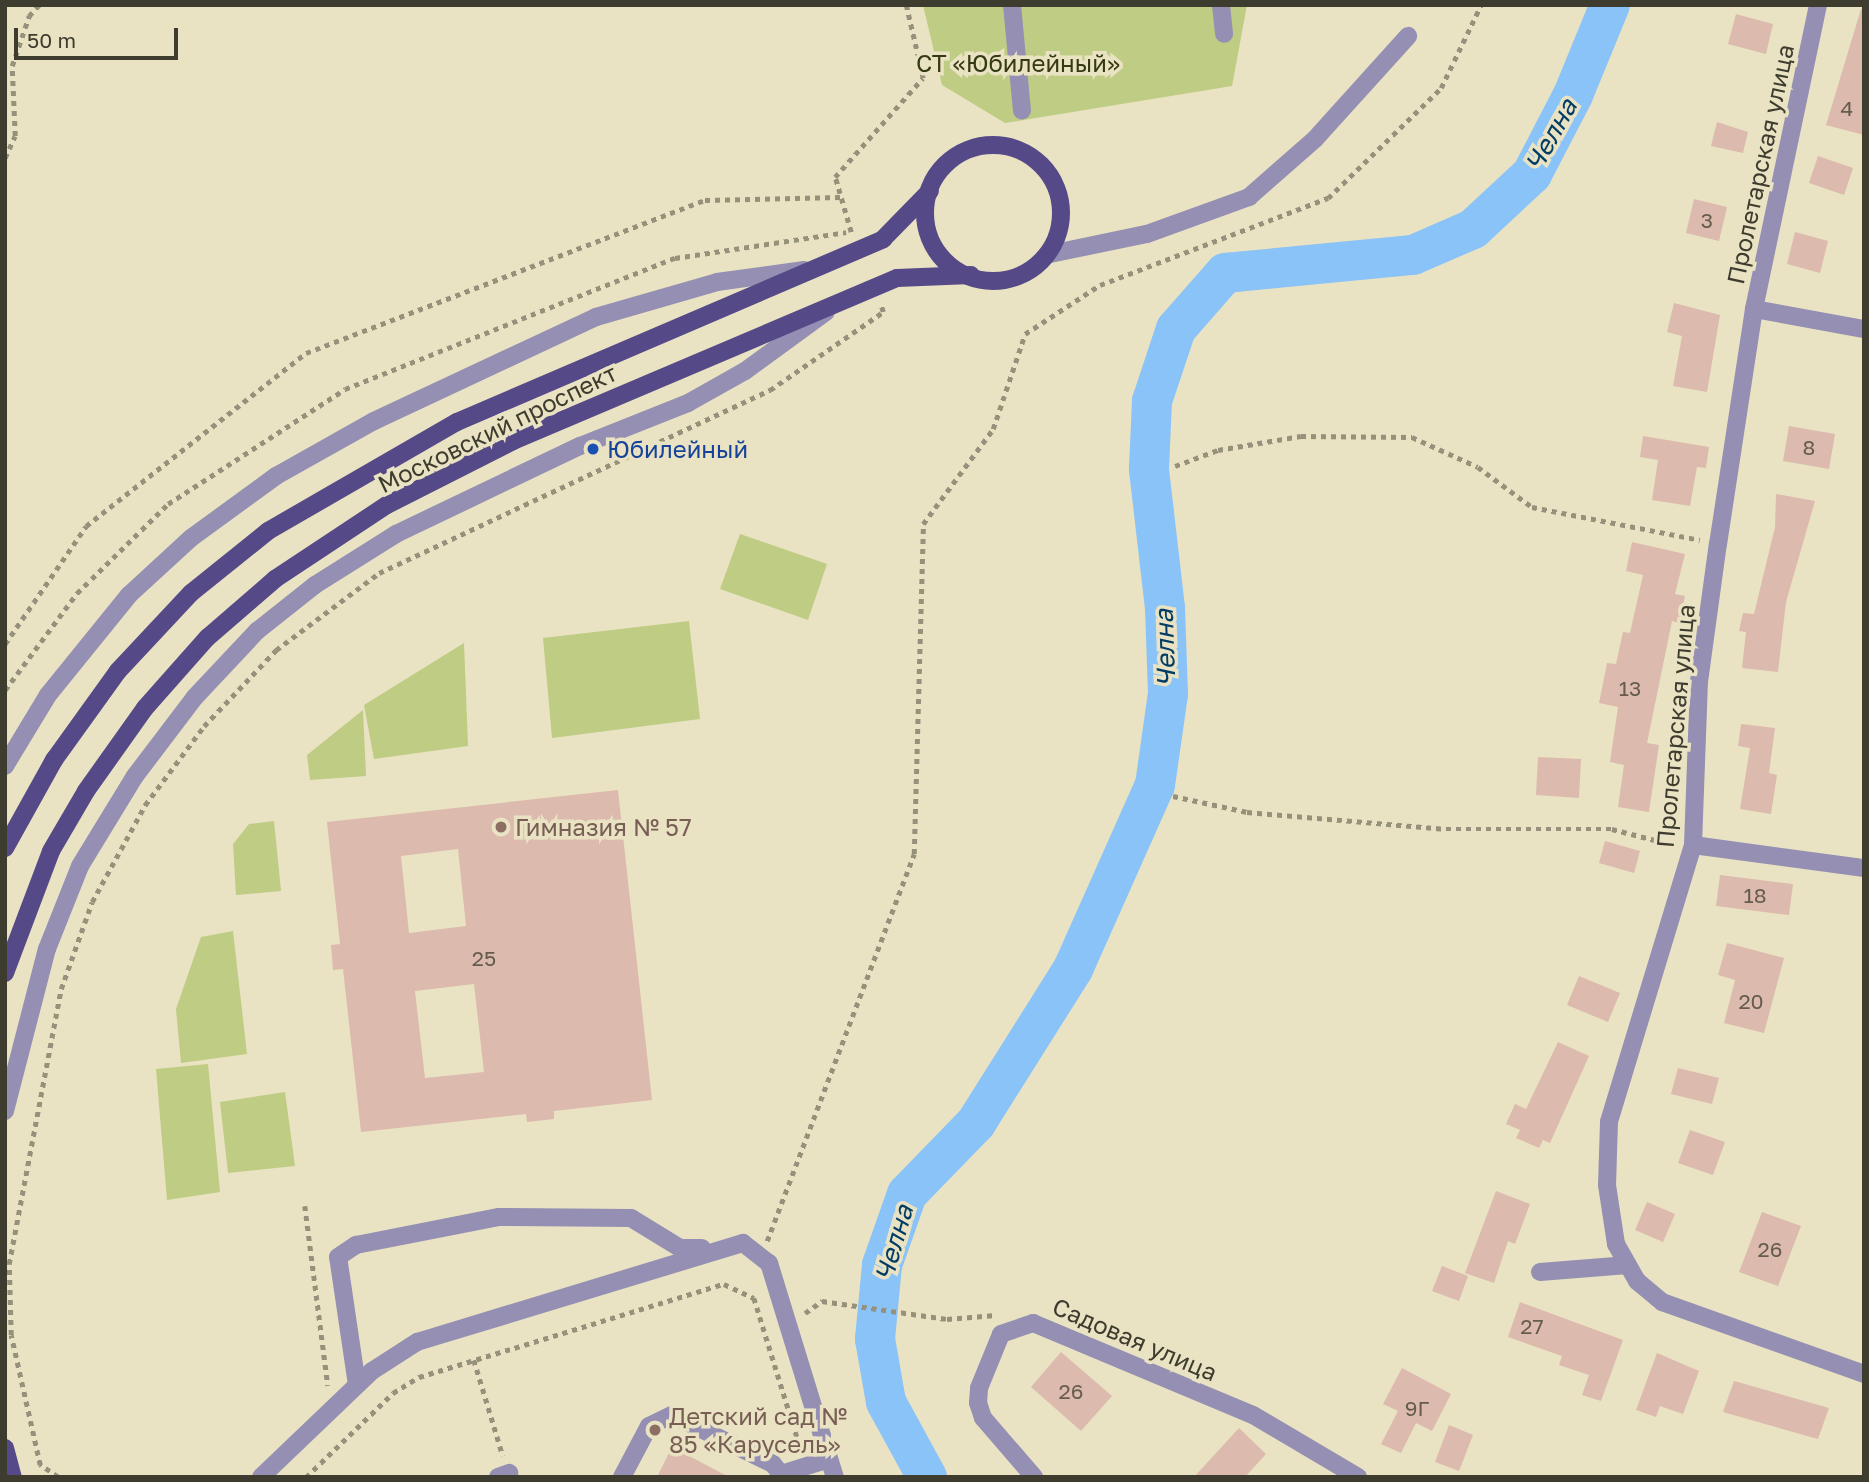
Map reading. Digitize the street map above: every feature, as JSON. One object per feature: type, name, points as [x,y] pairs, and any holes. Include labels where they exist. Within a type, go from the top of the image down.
[{"type":"main road","name":"Московский проспект","points":[[5,974],[51,851],[86,791],[145,708],[207,638],[275,579],[387,505],[513,441],[897,278],[971,275],[1002,281],[1019,276],[1050,254],[1063,219],[1060,201],[1043,166],[1025,150],[1007,144],[967,150],[937,176],[930,191],[925,231],[933,247],[971,275]]},
{"type":"main road","name":"Московский проспект","points":[[5,848],[54,760],[118,671],[191,593],[268,531],[457,422],[824,267],[883,239],[930,191]]},
{"type":"main road","points":[[5,1448],[13,1477]]},
{"type":"street","points":[[1012,5],[1022,111]]},
{"type":"street","points":[[1221,5],[1224,34]]},
{"type":"street","name":"Пролетарская улица","points":[[1818,5],[1755,309],[1718,543],[1699,681],[1693,845],[1609,1122],[1607,1185],[1616,1244],[1637,1281],[1662,1301],[1864,1374]]},
{"type":"street","points":[[1050,254],[1147,234],[1249,197],[1315,139],[1408,36]]},
{"type":"street","points":[[5,766],[48,695],[129,595],[191,538],[276,476],[374,421],[596,317],[717,282],[824,267]]},
{"type":"street","points":[[5,1111],[47,948],[80,866],[135,776],[195,697],[257,631],[315,585],[396,534],[580,446],[688,403],[745,371],[837,304]]},
{"type":"street","points":[[1755,309],[1864,330]]},
{"type":"street","points":[[1693,845],[1864,868]]},
{"type":"street","points":[[357,1385],[338,1257],[356,1245],[499,1217],[631,1218],[680,1248],[712,1249]]},
{"type":"street","points":[[261,1477],[389,1358],[432,1336],[712,1249],[743,1243],[763,1254],[835,1477]]},
{"type":"street","points":[[1540,1272],[1628,1265]]},
{"type":"street","name":"Садовая улица","points":[[1034,1477],[983,1418],[978,1402],[979,1388],[1001,1334],[1033,1323],[1252,1415],[1358,1477]]},
{"type":"street","points":[[622,1477],[649,1426],[673,1415],[782,1475],[829,1459]]},
{"type":"path","points":[[5,158],[15,135],[12,66],[29,16],[39,5]]},
{"type":"path","points":[[858,251],[847,224],[835,177],[923,78],[906,5]]},
{"type":"path","points":[[5,644],[86,527],[306,353],[705,200],[840,197]]},
{"type":"path","points":[[58,1477],[40,1465],[11,1335],[9,1264],[61,989],[92,902],[145,805],[204,726],[276,650],[379,573],[770,390],[883,312],[875,288]]},
{"type":"path","points":[[763,1254],[914,854],[923,524],[993,429],[1025,334]]},
{"type":"path","points":[[1175,466],[1218,450],[1301,436],[1412,437],[1478,467],[1532,507],[1718,543]]},
{"type":"path","points":[[1173,796],[1247,812],[1446,829],[1612,829],[1662,845],[1693,845]]},
{"type":"path","points":[[305,1206],[331,1410],[353,1431]]},
{"type":"path","points":[[306,1477],[408,1382],[724,1284],[741,1287],[754,1298],[804,1467]]},
{"type":"path","points":[[822,1301],[947,1319]]},
{"type":"path","points":[[474,1360],[503,1475]]},
{"type":"green space","name":"СТ «Юбилейный»","points":[[923,5],[1247,5],[1232,86],[1005,123],[942,85]]},
{"type":"green space","points":[[740,534],[827,564],[808,620],[720,589]]},
{"type":"green space","points":[[689,621],[700,719],[552,738],[543,638]]},
{"type":"green space","points":[[464,643],[468,746],[374,759],[364,705]]},
{"type":"green space","points":[[363,710],[366,776],[310,780],[307,755]]},
{"type":"green space","points":[[274,821],[281,891],[236,895],[233,844],[249,824]]},
{"type":"green space","points":[[233,931],[247,1054],[181,1063],[176,1009],[201,937]]},
{"type":"green space","points":[[208,1064],[220,1192],[167,1200],[156,1069]]},
{"type":"green space","points":[[285,1092],[295,1166],[228,1173],[220,1102]]},
{"type":"building","points":[[1861,9],[1864,9],[1864,135],[1826,125]]},
{"type":"building","points":[[1736,14],[1773,24],[1766,54],[1728,44]]},
{"type":"building","points":[[1717,122],[1748,132],[1743,153],[1711,146]]},
{"type":"building","points":[[1818,156],[1853,168],[1844,195],[1809,183]]},
{"type":"building","points":[[1694,199],[1727,207],[1719,241],[1686,233]]},
{"type":"building","points":[[1795,232],[1828,241],[1820,273],[1787,264]]},
{"type":"building","points":[[1674,303],[1720,315],[1707,392],[1673,386],[1682,336],[1667,332]]},
{"type":"building","points":[[1789,426],[1835,434],[1829,469],[1783,461]]},
{"type":"building","points":[[1643,436],[1709,447],[1706,468],[1697,467],[1690,506],[1652,500],[1658,460],[1640,457]]},
{"type":"building","points":[[1776,494],[1815,501],[1786,602],[1778,672],[1742,668],[1746,632],[1739,631],[1743,613],[1754,614],[1775,527]]},
{"type":"building","points":[[1632,542],[1685,554],[1675,594],[1685,596],[1679,623],[1672,621],[1647,743],[1659,745],[1649,812],[1618,807],[1624,765],[1610,762],[1618,707],[1599,703],[1607,663],[1616,664],[1623,632],[1630,633],[1643,575],[1626,571]]},
{"type":"building","points":[[1741,724],[1775,728],[1769,773],[1777,775],[1771,814],[1740,809],[1750,748],[1738,746]]},
{"type":"building","points":[[1538,757],[1581,759],[1579,798],[1536,795]]},
{"type":"building","points":[[618,790],[652,1100],[554,1111],[554,1119],[527,1122],[526,1114],[361,1132],[343,969],[333,970],[331,945],[340,944],[327,822]],"holes":[[[458,849],[466,926],[409,933],[401,856]],[[474,984],[484,1072],[425,1078],[415,991]]]},
{"type":"building","points":[[1605,841],[1640,851],[1634,873],[1599,863]]},
{"type":"building","points":[[1720,875],[1793,884],[1789,915],[1716,906]]},
{"type":"building","points":[[1727,943],[1784,958],[1764,1033],[1724,1023],[1735,980],[1718,975]]},
{"type":"building","points":[[1579,976],[1620,993],[1608,1022],[1567,1005]]},
{"type":"building","points":[[1558,1042],[1589,1056],[1550,1143],[1543,1140],[1539,1148],[1516,1138],[1520,1130],[1506,1124],[1515,1104],[1526,1109]]},
{"type":"building","points":[[1678,1068],[1719,1078],[1712,1104],[1671,1094]]},
{"type":"building","points":[[1690,1130],[1725,1142],[1713,1175],[1678,1163]]},
{"type":"building","points":[[1496,1191],[1530,1204],[1515,1244],[1508,1241],[1494,1283],[1465,1273]]},
{"type":"building","points":[[1647,1202],[1675,1214],[1663,1242],[1635,1230]]},
{"type":"building","points":[[1762,1212],[1801,1226],[1778,1286],[1739,1272]]},
{"type":"building","points":[[1442,1266],[1468,1276],[1459,1301],[1432,1291]]},
{"type":"building","points":[[1520,1302],[1623,1340],[1601,1401],[1582,1395],[1589,1375],[1559,1365],[1562,1356],[1508,1337]]},
{"type":"building","points":[[1061,1352],[1112,1396],[1081,1431],[1031,1387]]},
{"type":"building","points":[[1657,1353],[1699,1371],[1683,1414],[1660,1406],[1656,1417],[1636,1410]]},
{"type":"building","points":[[1402,1368],[1451,1394],[1432,1431],[1416,1423],[1401,1453],[1381,1444],[1398,1411],[1383,1404]]},
{"type":"building","points":[[1734,1381],[1829,1408],[1818,1439],[1723,1412]]},
{"type":"building","points":[[1449,1425],[1473,1435],[1459,1471],[1435,1462]]},
{"type":"building","points":[[1239,1428],[1266,1454],[1245,1477],[1194,1477]]},
{"type":"building","points":[[672,1447],[729,1477],[657,1477]]},
{"type":"waterway","name":"Челна","points":[[927,1477],[886,1402],[875,1339],[882,1265],[907,1194],[976,1123],[1073,969],[1155,785],[1168,694],[1165,608],[1149,469],[1152,401],[1176,329],[1225,273],[1413,255],[1473,229],[1532,174],[1573,95],[1610,5]]},
{"type":"place","name":"Юбилейный","points":[[593,449]]},
{"type":"place","name":"Гимназия № 57","points":[[501,827]]},
{"type":"place","name":"Детский сад № 85 «Карусель»","points":[[655,1430]]}]
